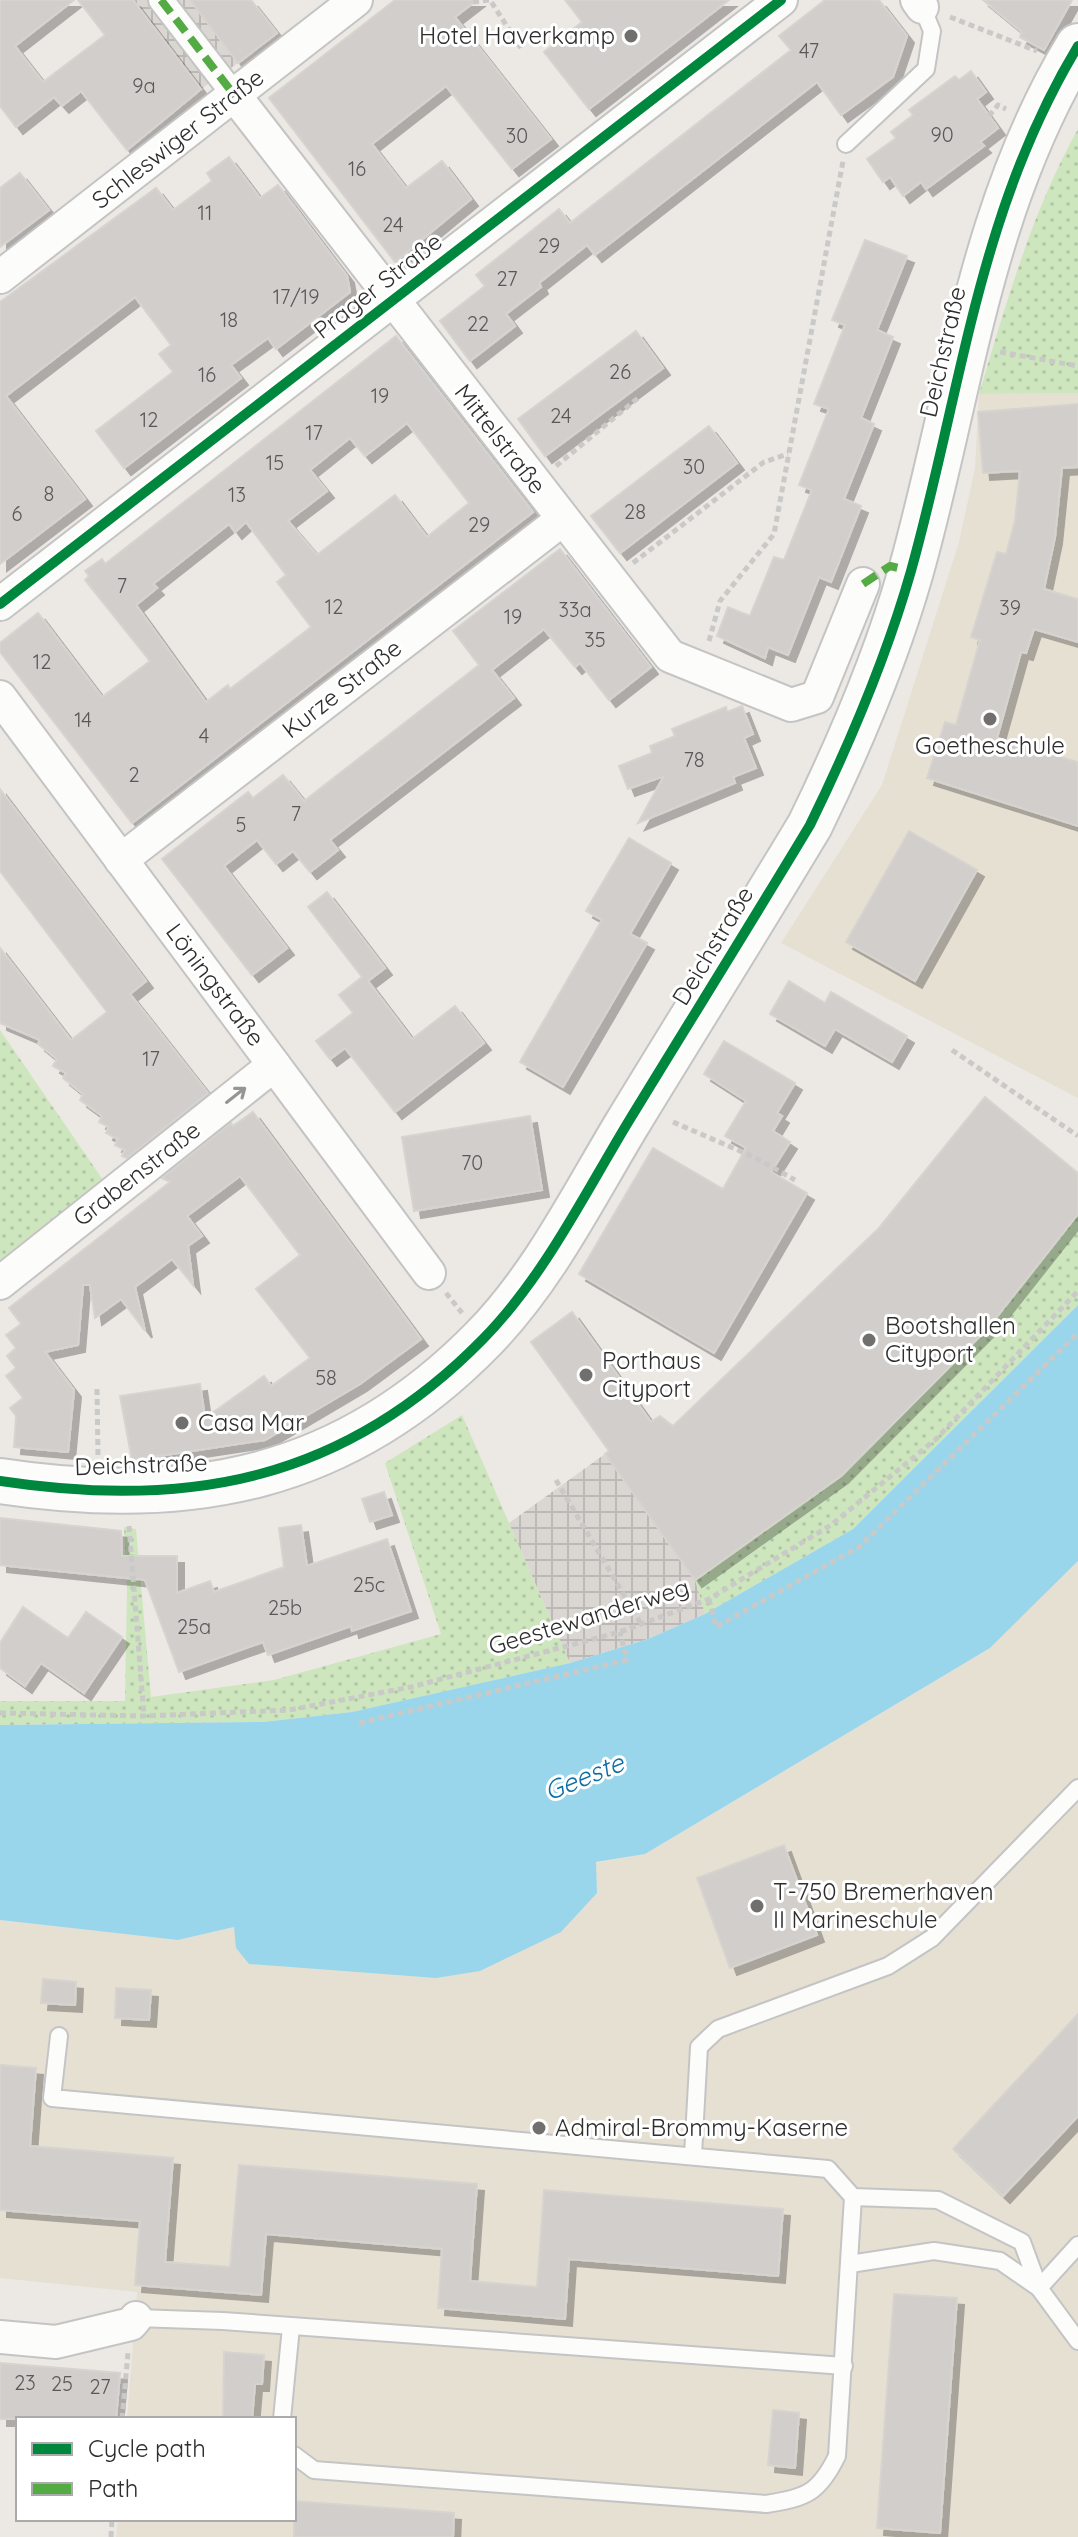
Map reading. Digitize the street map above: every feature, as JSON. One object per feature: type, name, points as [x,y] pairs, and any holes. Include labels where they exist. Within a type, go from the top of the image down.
[{"type":"main road","name":"Deichstraße","points":[[0,1481],[113,1489],[191,1487],[287,1468],[344,1444],[399,1413],[483,1339],[539,1269],[810,825],[834,775],[881,665],[911,571],[963,346],[1019,161],[1078,46]]},
{"type":"street","name":"Mittelstraße","points":[[161,0],[670,656],[791,705],[817,697],[863,584]]},
{"type":"street","name":"Schleswiger Straße","points":[[0,277],[356,0]]},
{"type":"street","name":"Prager Straße","points":[[0,604],[781,0]]},
{"type":"street","name":"Kurze Straße","points":[[121,860],[563,519]]},
{"type":"street","name":"Löningstraße","points":[[4,711],[121,860],[438,1283]]},
{"type":"street","name":"Grabenstraße","points":[[0,1283],[274,1065]]},
{"type":"street","points":[[0,2337],[56,2342],[133,2321]]},
{"type":"lane","points":[[846,144],[926,69],[932,31],[920,4]]},
{"type":"lane","points":[[693,2155],[699,2047],[718,2029],[888,1966],[932,1938],[1078,1788]]},
{"type":"lane","points":[[59,2036],[52,2098],[828,2169],[853,2197],[837,2456],[825,2481],[801,2499],[766,2504],[314,2470],[296,2456]]},
{"type":"lane","points":[[853,2197],[938,2200],[1022,2242],[1039,2288],[1078,2341]]},
{"type":"lane","points":[[1039,2288],[1078,2245]]},
{"type":"lane","points":[[850,2264],[934,2251],[1000,2261],[1039,2288]]},
{"type":"lane","points":[[133,2321],[291,2327],[844,2366]]},
{"type":"lane","points":[[282,2417],[291,2327]]},
{"type":"path","points":[[473,2],[490,0],[521,48]]},
{"type":"path","points":[[920,4],[1033,49]]},
{"type":"path","points":[[702,669],[720,601],[774,534],[846,144]]},
{"type":"path","points":[[963,346],[1078,366]]},
{"type":"path","points":[[533,481],[638,398]]},
{"type":"path","points":[[611,580],[764,462],[788,454]]},
{"type":"path","points":[[952,1050],[1078,1136]]},
{"type":"path","points":[[673,1122],[754,1157],[795,1180]]},
{"type":"path","points":[[438,1283],[467,1318]]},
{"type":"path","points":[[709,1599],[716,1627],[859,1547],[1078,1333]]},
{"type":"path","points":[[97,1389],[144,1716]]},
{"type":"path","points":[[556,1480],[641,1624]]},
{"type":"path","points":[[359,1723],[627,1660],[620,1632]]},
{"type":"path","points":[[122,2417],[133,2321]]},
{"type":"shaded area","points":[[133,0],[190,0],[238,63],[201,89]]},
{"type":"shaded area","name":"Goetheschule","points":[[1078,393],[1078,1098],[781,943],[882,785],[959,542],[975,468],[979,394]]},
{"type":"shaded area","points":[[605,1454],[695,1580],[705,1614],[648,1639],[570,1663],[509,1523]]},
{"type":"shaded area","name":"Admiral-Brommy-Kaserne","points":[[1078,1561],[1078,2537],[116,2537],[118,2521],[296,2521],[296,2417],[127,2417],[137,2292],[0,2278],[0,1920],[178,1940],[235,1927],[645,1854],[990,1648]]},
{"type":"green space","points":[[1078,129],[1078,393],[979,394],[1034,225]]},
{"type":"green space","points":[[0,1030],[103,1180],[0,1264]]},
{"type":"green space","points":[[1078,1214],[1078,1305],[853,1529],[705,1614],[695,1580],[841,1476],[988,1328]]},
{"type":"green space","points":[[462,1415],[570,1663],[352,1712],[263,1722],[0,1725],[0,1701],[125,1701],[127,1589],[124,1527],[136,1529],[151,1697],[274,1680],[441,1634],[385,1463]]},
{"type":"water","name":"Geeste","points":[[1078,1305],[1078,1561],[990,1648],[645,1854],[596,1862],[597,1893],[561,1932],[480,1971],[436,1978],[249,1964],[236,1948],[234,1927],[178,1940],[0,1920],[0,1725],[263,1722],[352,1712],[570,1663],[648,1639],[705,1614],[853,1529]]},
{"type":"building","points":[[0,0],[74,0],[15,46],[43,82],[105,35],[78,0],[133,0],[201,89],[127,150],[81,91],[62,106],[54,97],[16,127],[0,106]]},
{"type":"building","points":[[190,0],[251,0],[277,33],[238,63]]},
{"type":"building","points":[[395,0],[477,0],[455,17],[551,139],[512,169],[446,86],[372,144],[406,188],[442,161],[471,199],[395,262],[269,98]]},
{"type":"building","points":[[565,0],[729,0],[589,109],[544,52],[582,22]]},
{"type":"building","points":[[825,0],[879,0],[907,36],[893,77],[841,115],[817,82],[595,255],[587,245],[539,283],[541,287],[506,314],[515,326],[470,361],[440,321],[485,286],[476,275],[559,209],[570,223],[791,50],[779,36]]},
{"type":"building","points":[[983,0],[1072,0],[1044,50],[1020,37],[1022,32]]},
{"type":"building","points":[[971,71],[986,92],[977,99],[998,128],[980,142],[984,146],[926,189],[921,182],[903,196],[890,177],[883,182],[867,159],[896,138],[891,132],[913,115],[909,110],[955,76],[959,80]]},
{"type":"building","points":[[229,157],[260,198],[278,185],[347,276],[350,292],[276,349],[268,338],[231,365],[241,378],[124,468],[96,431],[173,372],[159,354],[171,345],[135,297],[6,396],[85,499],[0,564],[0,302],[156,188],[173,210],[212,181],[207,173]]},
{"type":"building","points":[[20,173],[49,210],[0,247],[0,188]]},
{"type":"building","points":[[865,240],[907,256],[877,330],[893,337],[861,418],[874,424],[844,499],[861,506],[831,582],[819,577],[788,655],[768,647],[765,658],[717,636],[728,607],[750,616],[774,557],[784,560],[812,490],[799,485],[829,409],[814,404],[845,325],[832,320]]},
{"type":"building","points":[[636,331],[663,368],[545,456],[518,419]]},
{"type":"building","points":[[396,336],[533,512],[132,823],[0,652],[0,643],[38,613],[102,697],[150,661],[85,580],[89,576],[85,571],[102,559],[105,564]],"holes":[[[407,423],[469,503],[427,537],[395,495],[317,555],[288,521],[327,491],[310,470],[350,438],[365,456]],[[246,522],[286,575],[277,582],[311,627],[230,689],[228,685],[206,702],[136,605],[157,588],[153,584],[229,524],[235,532]]]},
{"type":"building","points":[[1078,404],[1078,467],[1062,468],[1055,537],[1044,589],[1078,599],[1078,642],[1034,629],[1026,653],[1021,652],[997,738],[1078,762],[1078,826],[927,778],[945,722],[956,725],[980,640],[971,637],[997,552],[1006,554],[1015,521],[1020,471],[983,473],[978,412]]},
{"type":"building","points":[[709,426],[737,463],[620,553],[591,516]]},
{"type":"building","points":[[560,549],[651,667],[609,700],[580,663],[575,667],[544,629],[492,670],[514,698],[330,840],[338,850],[310,872],[293,851],[276,864],[257,840],[224,866],[287,948],[252,975],[162,859],[248,792],[253,798],[283,775],[304,801],[479,665],[453,631]]},
{"type":"building","points":[[742,706],[753,734],[744,738],[756,768],[733,777],[735,783],[638,823],[664,776],[628,789],[619,766],[652,753],[650,746],[675,736],[672,729],[726,707],[727,712]]},
{"type":"building","points":[[0,789],[146,981],[130,994],[208,1093],[127,1158],[122,1156],[125,1150],[115,1145],[118,1139],[106,1133],[109,1127],[99,1122],[102,1116],[80,1100],[83,1094],[63,1078],[66,1073],[53,1066],[57,1059],[38,1044],[40,1040],[0,1023],[0,948],[71,1040],[107,1012],[0,871]]},
{"type":"building","points":[[909,831],[977,870],[915,981],[846,942]]},
{"type":"building","points":[[629,838],[671,863],[630,934],[647,943],[563,1087],[520,1062],[602,920],[586,911]]},
{"type":"building","points":[[327,892],[385,968],[368,981],[412,1039],[455,1006],[484,1043],[395,1112],[345,1048],[330,1059],[316,1041],[353,1013],[339,995],[362,977],[308,907]]},
{"type":"building","points":[[789,981],[825,1003],[831,992],[907,1036],[892,1062],[835,1029],[825,1046],[770,1014]]},
{"type":"building","points":[[724,1041],[795,1083],[777,1113],[782,1116],[773,1131],[790,1142],[771,1172],[807,1193],[714,1353],[579,1274],[653,1148],[723,1189],[746,1148],[725,1136],[746,1101],[704,1074]]},
{"type":"building","name":"Bootshallen Cityport","points":[[985,1097],[1078,1173],[1078,1214],[988,1328],[841,1476],[695,1580],[605,1454],[609,1451],[531,1342],[572,1312],[651,1422],[660,1416],[673,1426],[879,1228]]},
{"type":"building","points":[[253,1112],[421,1339],[360,1384],[265,1440],[132,1460],[120,1396],[200,1384],[205,1418],[264,1376],[271,1386],[310,1358],[256,1289],[300,1255],[240,1176],[187,1216],[202,1236],[188,1246],[193,1285],[172,1259],[135,1287],[145,1331],[121,1299],[95,1318],[90,1285],[83,1285],[78,1345],[45,1352],[74,1390],[68,1452],[14,1447],[16,1416],[10,1408],[23,1398],[6,1376],[16,1368],[7,1356],[16,1348],[6,1335],[21,1324],[9,1308],[170,1182],[162,1178],[231,1123],[233,1126]]},
{"type":"building","points":[[530,1116],[542,1190],[414,1211],[402,1137]]},
{"type":"building","points":[[384,1492],[392,1515],[370,1522],[362,1499]]},
{"type":"building","points":[[0,1518],[121,1531],[122,1556],[177,1556],[177,1593],[210,1581],[214,1592],[284,1567],[279,1528],[301,1525],[307,1566],[387,1539],[411,1611],[352,1631],[351,1626],[268,1655],[263,1642],[179,1672],[145,1580],[0,1565]]},
{"type":"building","points":[[23,1607],[68,1638],[86,1612],[122,1637],[84,1693],[41,1663],[25,1686],[0,1668],[0,1643]]},
{"type":"building","name":"T-750 Bremerhaven II Marineschule","points":[[784,1845],[817,1935],[730,1968],[697,1878]]},
{"type":"building","points":[[43,1979],[76,1982],[75,2005],[41,2003]]},
{"type":"building","points":[[116,1988],[151,1990],[149,2020],[115,2018]]},
{"type":"building","points":[[1078,2014],[1078,2116],[1003,2196],[953,2149]]},
{"type":"building","points":[[0,2065],[36,2068],[30,2146],[173,2158],[165,2262],[230,2267],[239,2165],[477,2184],[470,2281],[537,2287],[544,2190],[783,2209],[778,2276],[569,2259],[565,2319],[438,2308],[442,2249],[266,2234],[261,2295],[135,2285],[140,2221],[0,2210]]},
{"type":"building","points":[[894,2294],[957,2298],[940,2533],[877,2528]]},
{"type":"building","points":[[224,2352],[264,2355],[262,2384],[255,2384],[252,2417],[223,2417]]},
{"type":"building","points":[[0,2363],[120,2373],[116,2417],[0,2419]]},
{"type":"building","points":[[773,2410],[799,2413],[795,2468],[768,2465]]},
{"type":"building","points":[[296,2501],[454,2513],[453,2537],[294,2537]]},
{"type":"marked path","points":[[161,0],[235,96]]},
{"type":"marked path","points":[[863,584],[890,566],[911,571]]},
{"type":"cycle path","points":[[0,604],[781,0]]},
{"type":"cycle path","points":[[0,1481],[70,1489],[136,1491],[200,1486],[261,1474],[320,1454],[376,1425],[430,1387],[483,1339],[525,1290],[561,1236],[810,825],[839,763],[879,668],[911,571],[976,302],[995,237],[1017,172],[1044,108],[1078,46]]},
{"type":"place","name":"Hotel Haverkamp","points":[[631,36]]},
{"type":"place","name":"Goetheschule","points":[[990,719]]},
{"type":"place","name":"Bootshallen Cityport","points":[[869,1340]]},
{"type":"place","name":"Porthaus Cityport","points":[[586,1375]]},
{"type":"place","name":"Casa Mar","points":[[182,1423]]},
{"type":"place","name":"T-750 Bremerhaven II Marineschule","points":[[757,1906]]},
{"type":"place","name":"Admiral-Brommy-Kaserne","points":[[539,2128]]}]
